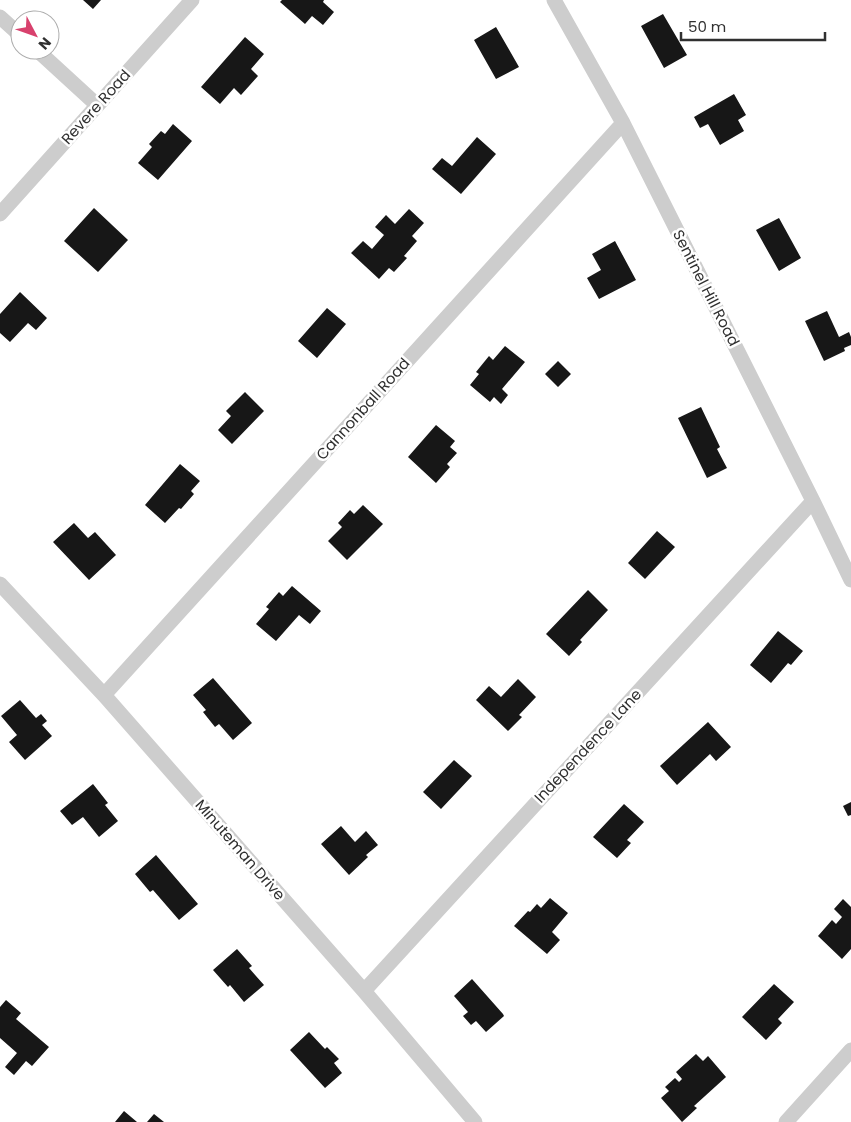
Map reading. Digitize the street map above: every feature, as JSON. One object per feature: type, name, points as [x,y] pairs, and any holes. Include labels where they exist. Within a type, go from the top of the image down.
[{"type":"street","name":"Revere Road","points":[[0,214],[192,0]]},
{"type":"street","name":"Sentinel Hill Road","points":[[554,0],[623,123],[851,580]]},
{"type":"street","points":[[0,17],[10,26]]},
{"type":"street","points":[[48,60],[97,105]]},
{"type":"street","name":"Cannonball Road","points":[[104,695],[623,123]]},
{"type":"street","name":"Independence Lane","points":[[364,991],[813,501]]},
{"type":"street","name":"Minuteman Drive","points":[[0,584],[104,695],[364,991],[474,1122]]},
{"type":"street","points":[[786,1122],[851,1050]]},
{"type":"building","points":[[83,0],[101,0],[93,9]]},
{"type":"building","points":[[282,0],[324,0],[323,2],[334,12],[323,25],[312,16],[305,24],[280,2]]},
{"type":"building","points":[[663,14],[687,55],[664,68],[641,26]]},
{"type":"building","points":[[496,27],[519,67],[496,79],[474,40]]},
{"type":"building","points":[[245,37],[264,54],[251,69],[258,76],[241,95],[234,88],[220,104],[201,87]]},
{"type":"building","points":[[734,94],[746,115],[738,120],[744,131],[720,145],[708,124],[700,128],[694,117]]},
{"type":"building","points":[[173,124],[192,141],[158,180],[138,163],[152,147],[149,144],[161,131],[165,134]]},
{"type":"building","points":[[477,137],[496,154],[461,194],[432,169],[442,158],[452,166]]},
{"type":"building","points":[[94,208],[128,240],[98,272],[64,241]]},
{"type":"building","points":[[409,209],[424,223],[412,236],[417,241],[404,256],[407,258],[394,272],[389,268],[379,279],[351,253],[363,241],[372,249],[384,235],[375,227],[386,215],[395,224]]},
{"type":"building","points":[[779,218],[801,258],[779,271],[756,230]]},
{"type":"building","points":[[615,241],[636,280],[599,299],[587,278],[601,270],[592,254]]},
{"type":"building","points":[[20,292],[47,318],[36,330],[28,323],[10,342],[0,333],[0,314]]},
{"type":"building","points":[[327,308],[346,324],[317,358],[298,341]]},
{"type":"building","points":[[827,311],[839,337],[849,332],[851,345],[844,348],[845,351],[824,361],[805,321]]},
{"type":"building","points":[[505,346],[525,362],[502,389],[508,395],[501,404],[494,397],[490,402],[470,385],[479,374],[476,372],[489,356],[493,360]]},
{"type":"building","points":[[558,361],[571,374],[558,387],[545,374]]},
{"type":"building","points":[[245,392],[264,411],[232,444],[218,430],[231,416],[226,411]]},
{"type":"building","points":[[701,407],[720,447],[717,449],[727,468],[707,478],[678,418]]},
{"type":"building","points":[[436,425],[455,441],[450,447],[457,453],[447,464],[450,467],[436,483],[408,457]]},
{"type":"building","points":[[180,464],[200,481],[191,491],[194,494],[165,523],[145,505]]},
{"type":"building","points":[[363,505],[383,524],[347,560],[328,541],[342,527],[338,523],[350,510],[354,514]]},
{"type":"building","points":[[74,523],[88,538],[95,532],[116,555],[89,580],[53,542]]},
{"type":"building","points":[[657,531],[675,547],[645,579],[628,563]]},
{"type":"building","points":[[292,586],[321,611],[310,624],[299,615],[276,641],[256,624],[269,609],[266,607],[279,592],[283,596]]},
{"type":"building","points":[[588,590],[608,610],[580,640],[582,642],[569,656],[546,634]]},
{"type":"building","points":[[778,631],[803,651],[791,665],[788,663],[771,683],[750,665]]},
{"type":"building","points":[[213,678],[252,723],[233,740],[219,724],[215,727],[203,712],[206,710],[193,695]]},
{"type":"building","points":[[518,679],[536,697],[519,715],[522,717],[508,731],[476,700],[489,686],[501,697]]},
{"type":"building","points":[[20,700],[36,718],[41,714],[47,721],[42,725],[52,736],[25,760],[9,742],[17,735],[1,716]]},
{"type":"building","points":[[708,722],[731,747],[716,761],[710,754],[677,785],[660,766]]},
{"type":"building","points":[[454,760],[472,776],[441,809],[423,792]]},
{"type":"building","points":[[93,784],[108,803],[105,805],[118,821],[99,837],[83,817],[72,825],[60,811]]},
{"type":"building","points":[[851,802],[851,815],[848,816],[843,806]]},
{"type":"building","points":[[624,804],[644,822],[627,840],[631,843],[617,858],[593,837]]},
{"type":"building","points":[[341,826],[355,842],[366,831],[378,845],[366,855],[368,857],[349,875],[321,844]]},
{"type":"building","points":[[156,855],[198,904],[179,920],[153,890],[150,892],[135,874]]},
{"type":"building","points":[[550,898],[568,913],[552,932],[560,940],[547,954],[514,926],[537,904],[541,908]]},
{"type":"building","points":[[843,899],[851,907],[851,949],[842,959],[818,936],[832,920],[836,924],[842,917],[834,909]]},
{"type":"building","points":[[237,949],[252,966],[249,968],[264,985],[244,1002],[230,985],[228,987],[213,970]]},
{"type":"building","points":[[472,979],[504,1016],[486,1032],[476,1021],[471,1025],[463,1016],[468,1012],[454,996]]},
{"type":"building","points":[[774,984],[794,1002],[778,1019],[782,1023],[766,1040],[742,1017]]},
{"type":"building","points":[[6,1000],[21,1013],[16,1019],[49,1047],[32,1066],[26,1061],[14,1075],[5,1067],[17,1053],[0,1038],[0,1007]]},
{"type":"building","points":[[309,1032],[325,1049],[327,1047],[339,1059],[334,1063],[342,1073],[325,1088],[290,1050]]},
{"type":"building","points":[[696,1054],[703,1061],[708,1056],[726,1077],[694,1106],[697,1108],[682,1122],[661,1098],[669,1091],[665,1087],[675,1078],[679,1082],[682,1079],[676,1072]]},
{"type":"building","points":[[124,1111],[137,1122],[115,1122]]},
{"type":"building","points":[[154,1114],[164,1122],[147,1122]]}]
